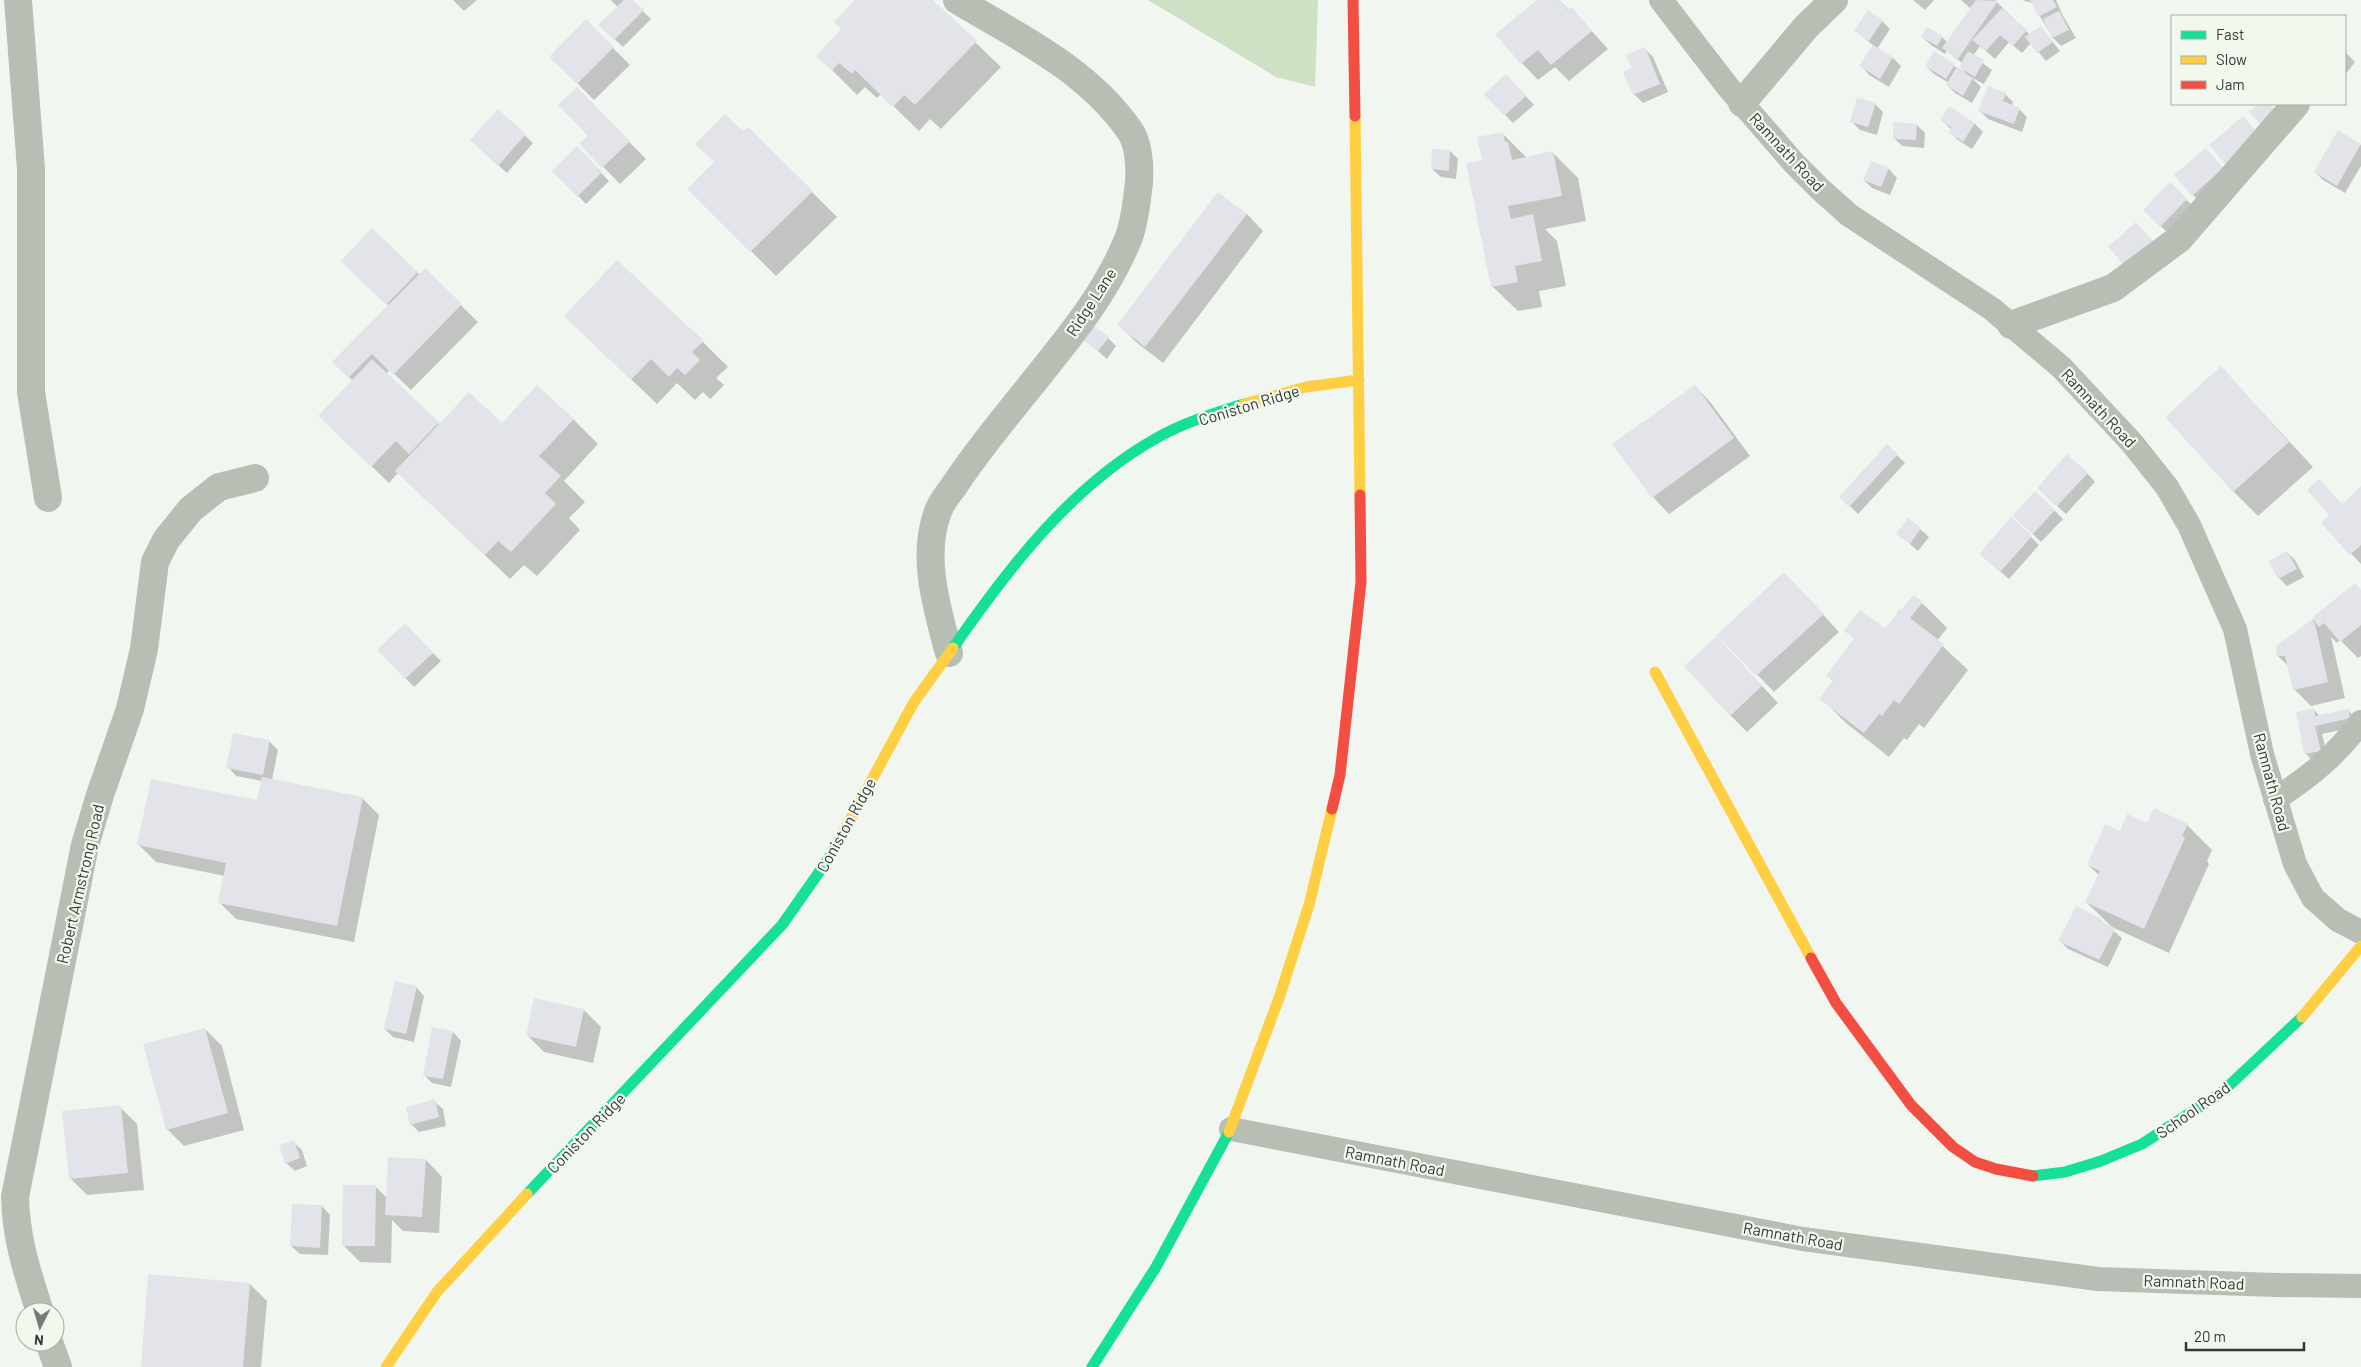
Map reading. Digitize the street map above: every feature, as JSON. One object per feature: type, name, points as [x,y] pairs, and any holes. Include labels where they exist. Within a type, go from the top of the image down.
[{"type":"street","points":[[18,0],[31,168],[31,392],[48,498]]},
{"type":"street","name":"Ridge Lane","points":[[949,652],[935,597],[931,571],[932,539],[939,509],[967,467],[1084,318],[1116,266],[1130,236],[1137,201],[1140,164],[1132,132],[1093,88],[1055,59],[957,0]]},
{"type":"street","points":[[1092,1367],[1156,1267],[1231,1129],[1279,998],[1309,905],[1340,775],[1361,582],[1353,0]]},
{"type":"street","points":[[1742,103],[1806,27],[1834,0]]},
{"type":"street","points":[[2011,325],[2113,288],[2179,239],[2295,105]]},
{"type":"street","name":"Coniston Ridge","points":[[386,1367],[437,1292],[496,1227],[738,974],[782,925],[828,858],[914,702],[1013,567],[1070,505],[1100,476],[1156,438],[1220,411],[1306,387],[1359,380]]},
{"type":"street","name":"Robert Armstrong Road","points":[[37,1302],[20,1251],[15,1197],[86,845],[100,794],[130,709],[144,649],[155,562],[166,540],[191,508],[219,487],[254,478]]},
{"type":"street","name":"School Road","points":[[1655,672],[1836,1003],[1911,1104],[1953,1147],[1975,1162],[1996,1170],[2034,1176],[2065,1172],[2101,1161],[2142,1144],[2220,1094],[2302,1016],[2361,946]]},
{"type":"street","points":[[53,1352],[58,1367]]},
{"type":"lane","name":"Ramnath Road","points":[[1661,0],[1742,103],[1793,162],[1849,215],[1992,309],[2061,367],[2132,442],[2167,487],[2189,524],[2235,629],[2262,754],[2295,864],[2313,898],[2338,920],[2361,932]]},
{"type":"lane","points":[[2275,799],[2304,781],[2340,749],[2361,722]]},
{"type":"lane","name":"Ramnath Road","points":[[1231,1129],[1803,1240],[2098,1279],[2361,1286]]},
{"type":"green space","points":[[1148,0],[1318,0],[1315,87],[1276,77]]},
{"type":"building","points":[[624,0],[633,0],[644,10],[614,40],[598,25]]},
{"type":"building","points":[[855,0],[933,0],[977,41],[915,105],[904,95],[893,107],[855,70],[852,74],[839,63],[832,71],[816,56],[841,29],[834,22]]},
{"type":"building","points":[[1537,0],[1559,0],[1568,10],[1572,7],[1592,31],[1551,65],[1538,50],[1521,64],[1495,34]]},
{"type":"building","points":[[1976,0],[1998,1],[1958,59],[1942,48]]},
{"type":"building","points":[[2030,0],[2053,0],[2057,7],[2038,17]]},
{"type":"building","points":[[2002,8],[2027,30],[2013,46],[2000,35],[1986,51],[1972,40]]},
{"type":"building","points":[[1868,10],[1883,20],[1869,41],[1854,31]]},
{"type":"building","points":[[2059,11],[2069,30],[2052,38],[2043,19]]},
{"type":"building","points":[[586,19],[614,47],[577,84],[549,57]]},
{"type":"building","points":[[2041,26],[2053,42],[2037,53],[2025,37]]},
{"type":"building","points":[[1927,27],[1943,36],[1937,46],[1921,37]]},
{"type":"building","points":[[1873,45],[1893,57],[1880,79],[1859,66]]},
{"type":"building","points":[[1645,47],[1660,84],[1633,95],[1623,72],[1632,68],[1626,55]]},
{"type":"building","points":[[1934,51],[1955,64],[1946,79],[1925,66]]},
{"type":"building","points":[[1968,51],[1984,60],[1975,77],[1959,67]]},
{"type":"building","points":[[1956,68],[1973,78],[1963,96],[1946,85]]},
{"type":"building","points":[[1506,74],[1526,96],[1504,116],[1484,94]]},
{"type":"building","points":[[1988,86],[2006,93],[2003,101],[2020,108],[2014,124],[1978,111]]},
{"type":"building","points":[[577,87],[630,141],[602,168],[579,144],[588,136],[558,105]]},
{"type":"building","points":[[1857,97],[1876,103],[1868,127],[1850,122]]},
{"type":"building","points":[[2258,105],[2271,105],[2280,115],[2264,129],[2249,112]]},
{"type":"building","points":[[1949,106],[1975,123],[1963,142],[1948,132],[1952,128],[1940,120]]},
{"type":"building","points":[[498,109],[526,134],[498,166],[470,140]]},
{"type":"building","points":[[725,114],[743,131],[748,127],[813,191],[750,252],[687,189],[714,162],[695,144]]},
{"type":"building","points":[[2243,116],[2260,136],[2225,164],[2209,145]]},
{"type":"building","points":[[1893,122],[1917,124],[1916,140],[1893,139]]},
{"type":"building","points":[[2338,130],[2361,144],[2337,186],[2314,172]]},
{"type":"building","points":[[1503,132],[1505,142],[1508,142],[1512,160],[1553,151],[1562,196],[1508,206],[1511,219],[1533,214],[1542,261],[1515,266],[1518,282],[1491,287],[1466,163],[1482,160],[1477,137]]},
{"type":"building","points":[[577,146],[602,172],[577,197],[552,171]]},
{"type":"building","points":[[2206,148],[2223,168],[2192,196],[2174,175]]},
{"type":"building","points":[[1432,149],[1450,150],[1449,171],[1431,169]]},
{"type":"building","points":[[1871,161],[1889,168],[1881,187],[1863,180]]},
{"type":"building","points":[[2170,182],[2187,199],[2160,227],[2143,210]]},
{"type":"building","points":[[1218,192],[1247,214],[1145,347],[1117,325]]},
{"type":"building","points":[[2136,222],[2153,241],[2126,267],[2108,247]]},
{"type":"building","points":[[372,228],[418,272],[386,305],[341,261]]},
{"type":"building","points":[[617,260],[704,341],[692,352],[700,360],[685,375],[677,368],[669,377],[651,359],[631,380],[564,316]]},
{"type":"building","points":[[425,268],[462,304],[393,375],[372,354],[348,378],[332,362]]},
{"type":"building","points":[[1094,326],[1109,337],[1098,351],[1083,340]]},
{"type":"building","points":[[372,359],[439,422],[409,454],[396,441],[371,467],[318,416]]},
{"type":"building","points":[[2221,366],[2289,442],[2233,492],[2165,417]]},
{"type":"building","points":[[537,385],[574,419],[539,456],[561,476],[545,493],[556,504],[511,552],[498,541],[485,555],[395,471],[469,392],[502,423]]},
{"type":"building","points":[[1695,385],[1734,438],[1652,498],[1612,444]]},
{"type":"building","points":[[1887,444],[1898,454],[1849,507],[1839,497]]},
{"type":"building","points":[[2067,454],[2088,473],[2057,506],[2037,488]]},
{"type":"building","points":[[2319,479],[2342,504],[2361,486],[2361,545],[2350,555],[2321,523],[2329,515],[2307,490]]},
{"type":"building","points":[[2035,491],[2055,510],[2033,534],[2012,516]]},
{"type":"building","points":[[2011,517],[2032,536],[2000,572],[1979,554]]},
{"type":"building","points":[[1908,518],[1921,528],[1910,544],[1896,534]]},
{"type":"building","points":[[2287,551],[2297,569],[2278,579],[2268,561]]},
{"type":"building","points":[[1784,572],[1824,614],[1756,676],[1717,635]]},
{"type":"building","points":[[2355,583],[2361,590],[2361,625],[2340,642],[2324,623],[2319,627],[2312,618]]},
{"type":"building","points":[[1914,595],[1923,602],[1910,618],[1944,644],[1899,704],[1894,700],[1882,716],[1879,714],[1864,733],[1819,699],[1833,680],[1826,676],[1854,638],[1844,631],[1860,610],[1885,628]]},
{"type":"building","points":[[2312,620],[2315,624],[2328,682],[2293,690],[2285,656],[2276,656],[2277,645]]},
{"type":"building","points":[[405,623],[433,653],[405,679],[377,650]]},
{"type":"building","points":[[1717,636],[1762,686],[1730,716],[1684,666]]},
{"type":"building","points":[[2314,708],[2315,716],[2348,709],[2350,718],[2315,726],[2321,751],[2304,754],[2296,712]]},
{"type":"building","points":[[233,733],[270,740],[263,775],[226,768]]},
{"type":"building","points":[[262,777],[363,797],[337,926],[218,903],[226,863],[137,845],[151,779],[257,800]]},
{"type":"building","points":[[2154,808],[2188,824],[2182,836],[2185,838],[2144,929],[2085,902],[2100,871],[2087,865],[2105,824],[2120,831],[2127,814],[2147,823]]},
{"type":"building","points":[[2076,906],[2100,918],[2099,920],[2115,929],[2099,960],[2058,941]]},
{"type":"building","points":[[395,981],[417,986],[406,1034],[384,1029]]},
{"type":"building","points":[[534,998],[584,1009],[576,1047],[526,1036]]},
{"type":"building","points":[[432,1027],[453,1031],[443,1079],[423,1076]]},
{"type":"building","points":[[205,1028],[228,1113],[166,1130],[143,1044]]},
{"type":"building","points":[[435,1099],[439,1117],[410,1125],[406,1107]]},
{"type":"building","points":[[121,1105],[128,1173],[69,1179],[62,1111]]},
{"type":"building","points":[[294,1140],[300,1158],[285,1164],[279,1145]]},
{"type":"building","points":[[388,1157],[426,1159],[422,1217],[385,1215]]},
{"type":"building","points":[[343,1185],[376,1185],[375,1246],[342,1246]]},
{"type":"building","points":[[292,1204],[322,1205],[320,1248],[290,1246]]},
{"type":"building","points":[[148,1274],[250,1283],[243,1367],[141,1367]]},
{"type":"traffic: fast","points":[[953,648],[1019,560],[1068,505],[1095,481],[1124,459],[1165,433],[1244,404]]},
{"type":"traffic: fast","points":[[527,1194],[782,925],[838,842]]},
{"type":"traffic: fast","points":[[2033,1176],[2065,1172],[2101,1161],[2142,1144],[2220,1094],[2302,1017]]},
{"type":"traffic: fast","points":[[1092,1367],[1156,1267],[1229,1132]]},
{"type":"traffic: slow","points":[[1355,116],[1360,495]]},
{"type":"traffic: slow","points":[[1244,404],[1306,387],[1359,380]]},
{"type":"traffic: slow","points":[[838,842],[914,702],[953,648]]},
{"type":"traffic: slow","points":[[1655,672],[1811,958]]},
{"type":"traffic: slow","points":[[1229,1132],[1279,998],[1309,905],[1332,809]]},
{"type":"traffic: slow","points":[[2302,1017],[2361,946]]},
{"type":"traffic: slow","points":[[386,1367],[437,1292],[527,1194]]},
{"type":"traffic: jam","points":[[1353,0],[1355,116]]},
{"type":"traffic: jam","points":[[1332,809],[1340,775],[1361,582],[1360,495]]},
{"type":"traffic: jam","points":[[1811,958],[1836,1003],[1911,1105],[1953,1147],[1975,1162],[1996,1169],[2033,1176]]}]
